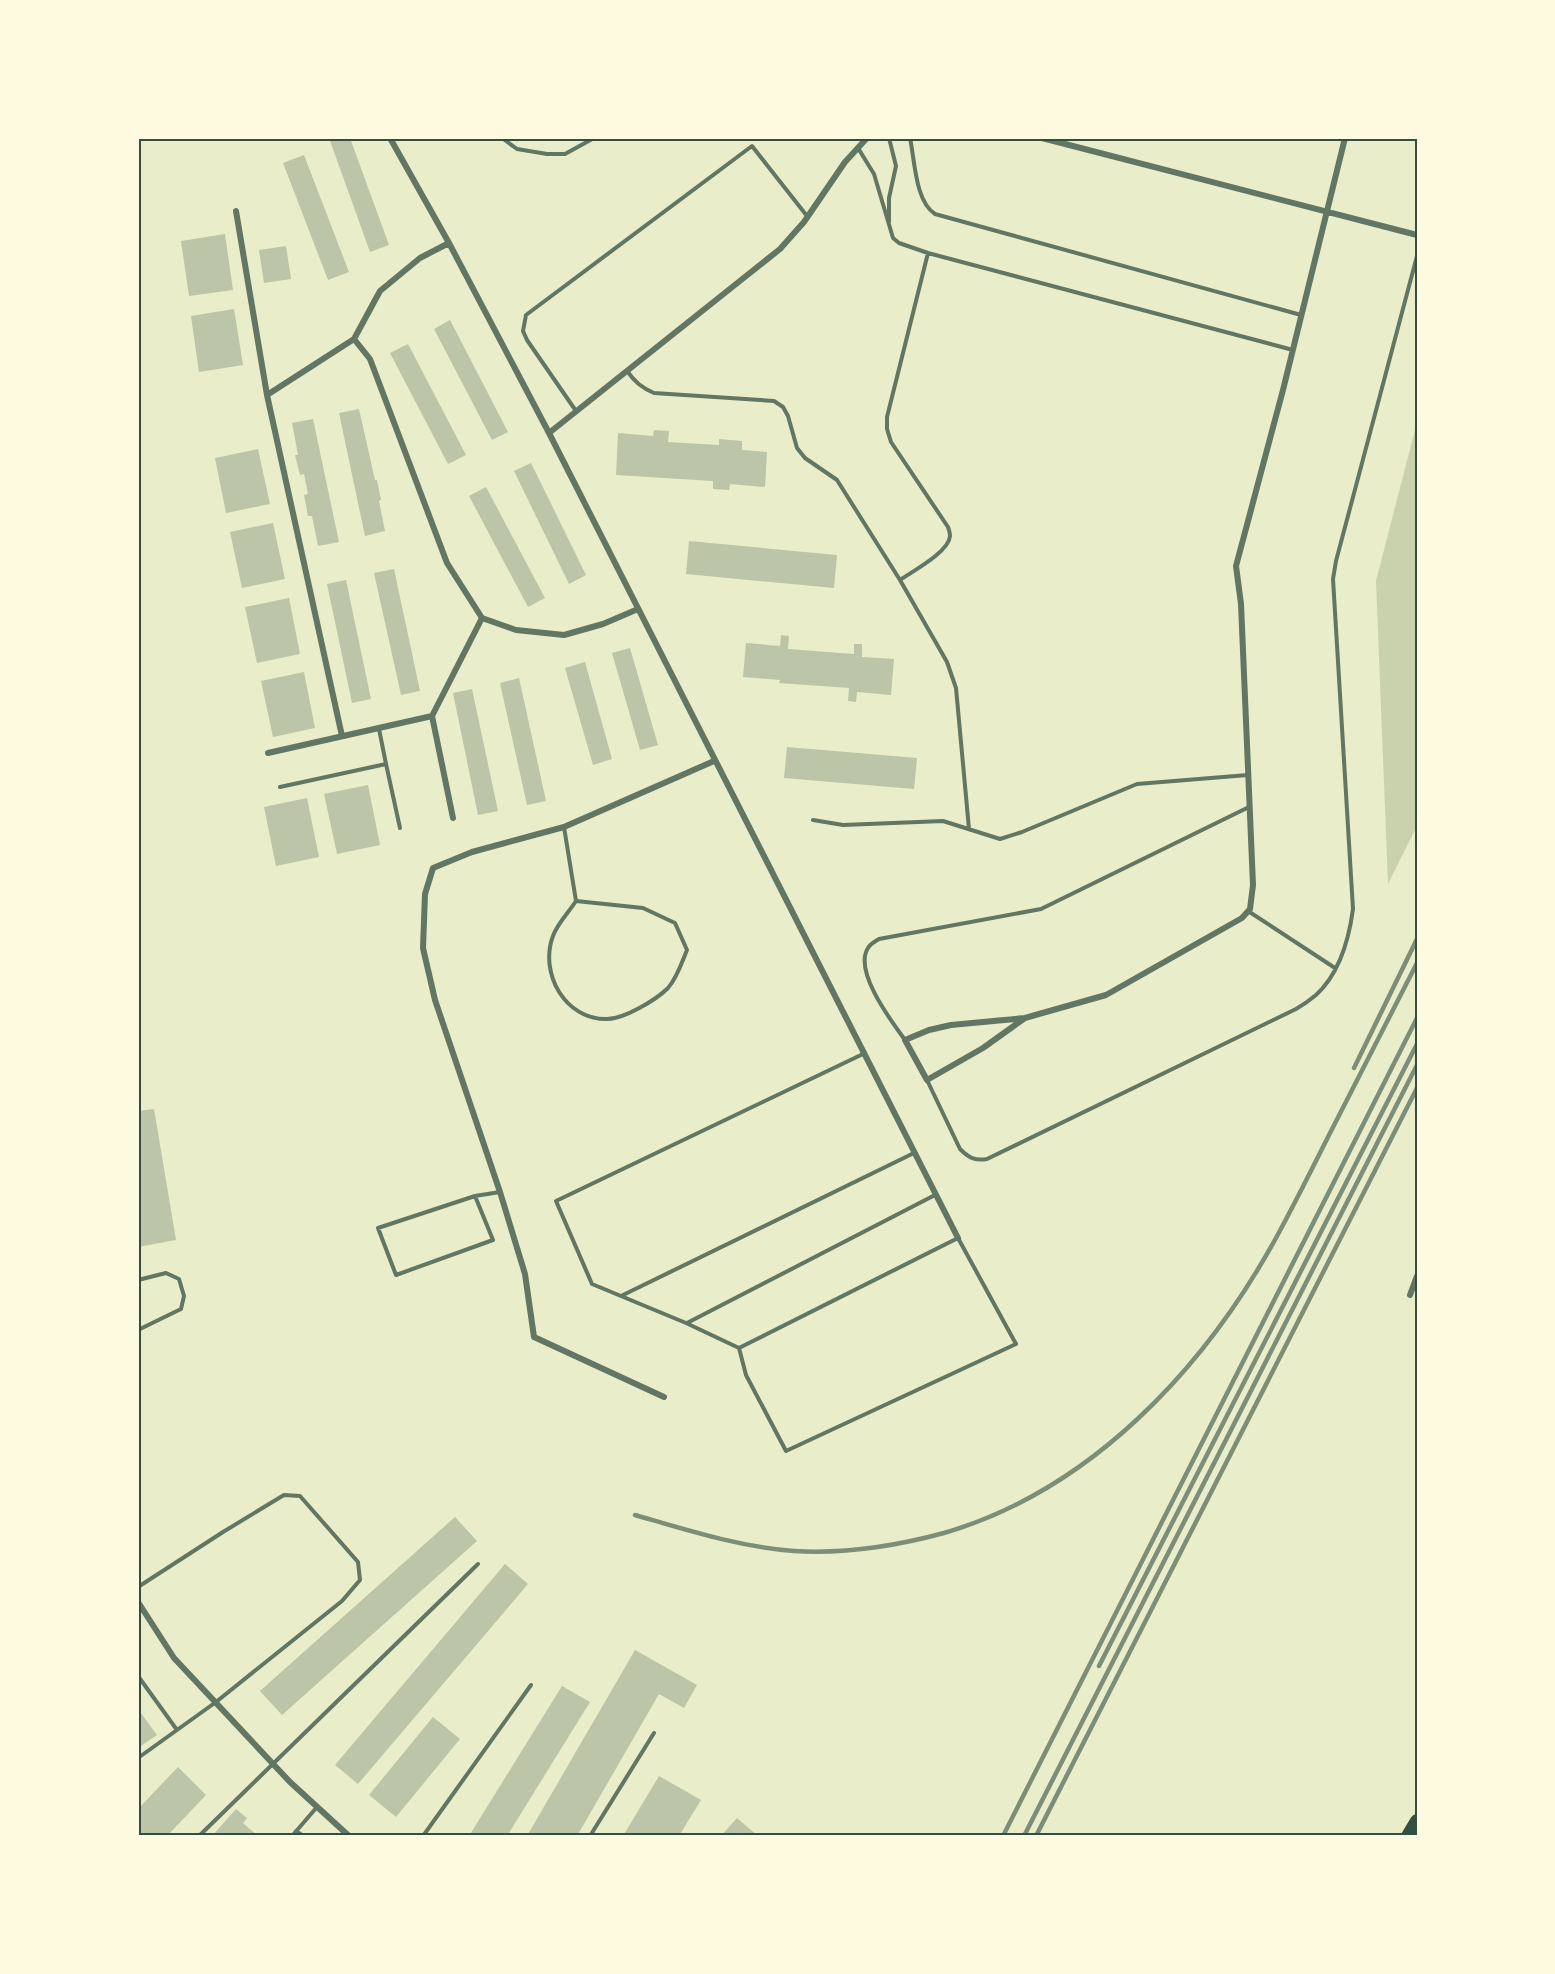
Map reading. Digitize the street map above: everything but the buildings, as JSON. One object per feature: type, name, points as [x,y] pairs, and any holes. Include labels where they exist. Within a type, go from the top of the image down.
[{"type":"highway","points":[[1408,1836],[1417,1821]]},
{"type":"street","points":[[390,138],[449,243],[549,433],[958,1238]]},
{"type":"street","points":[[549,433],[780,249],[804,222],[845,162],[867,138]]},
{"type":"street","points":[[1042,138],[1071,141],[1325,212],[1417,235]]},
{"type":"street","points":[[1025,1018],[974,1054],[927,1080],[905,1041],[928,1030],[951,1025],[1025,1018],[1106,994],[1242,918],[1250,909],[1253,885],[1250,807],[1236,566],[1293,350],[1345,138]]},
{"type":"street","points":[[236,211],[267,395],[342,736]]},
{"type":"street","points":[[267,395],[354,339],[380,291],[420,258],[449,243]]},
{"type":"street","points":[[354,339],[370,359],[447,562],[482,618],[516,630],[564,635],[603,624],[638,609]]},
{"type":"street","points":[[453,818],[432,716],[482,618]]},
{"type":"street","points":[[268,753],[432,716]]},
{"type":"street","points":[[664,1397],[534,1337],[525,1274],[500,1192],[435,1000],[423,948],[425,894],[433,868],[472,852],[564,827],[714,761]]},
{"type":"street","points":[[1410,1295],[1417,1276]]},
{"type":"street","points":[[138,1602],[174,1658],[273,1764],[349,1836]]},
{"type":"lane","points":[[502,138],[517,149],[547,154],[565,154],[594,138]]},
{"type":"lane","points":[[889,138],[896,166],[889,198],[889,229]]},
{"type":"lane","points":[[910,138],[921,199],[935,214],[1301,315]]},
{"type":"lane","points":[[576,411],[527,340],[523,331],[526,315],[753,146],[807,216]]},
{"type":"lane","points":[[858,148],[874,174],[889,229],[899,243],[928,254],[1293,350]]},
{"type":"lane","points":[[900,580],[935,557],[946,546],[950,536],[948,527],[891,442],[887,429],[887,417],[928,254]]},
{"type":"lane","points":[[927,1080],[960,1149],[967,1157],[977,1161],[987,1159],[1296,1009],[1317,995],[1335,968],[1351,927],[1353,909],[1333,579],[1417,256]]},
{"type":"lane","points":[[627,371],[635,382],[645,390],[654,393],[774,401],[783,407],[788,416],[797,448],[805,458],[837,480],[900,580],[947,662],[956,688],[969,829]]},
{"type":"lane","points":[[378,728],[400,828]]},
{"type":"lane","points":[[280,787],[386,764]]},
{"type":"lane","points":[[813,820],[843,825],[943,821],[1000,839],[1137,784],[1248,775]]},
{"type":"lane","points":[[905,1041],[882,1008],[869,980],[865,959],[868,947],[879,939],[1041,909],[1250,807]]},
{"type":"lane","points":[[564,827],[576,901],[553,935],[549,957],[553,982],[566,1003],[582,1014],[608,1019],[637,1009],[669,987],[687,950],[675,923],[643,908],[576,901]]},
{"type":"lane","points":[[1248,911],[1335,968]]},
{"type":"lane","points":[[739,1348],[592,1284],[556,1201],[863,1054]]},
{"type":"lane","points":[[621,1296],[914,1153]]},
{"type":"lane","points":[[475,1196],[493,1240],[396,1275],[378,1228],[475,1196],[500,1192]]},
{"type":"lane","points":[[686,1323],[935,1194]]},
{"type":"lane","points":[[958,1238],[1016,1344],[786,1451],[746,1376],[739,1348],[958,1238]]},
{"type":"lane","points":[[138,1280],[166,1274],[179,1279],[184,1296],[180,1309],[138,1330]]},
{"type":"lane","points":[[138,1587],[284,1495],[300,1496],[358,1562],[360,1580],[342,1601],[216,1702],[138,1758]]},
{"type":"lane","points":[[199,1836],[478,1564]]},
{"type":"lane","points":[[138,1676],[177,1730]]},
{"type":"lane","points":[[423,1836],[531,1685]]},
{"type":"lane","points":[[590,1836],[654,1733]]},
{"type":"lane","points":[[292,1836],[317,1807]]},
{"type":"lane","points":[[296,1831],[303,1836]]},
{"type":"green space","points":[[1417,422],[1417,826],[1388,884],[1376,581]]},
{"type":"railway","points":[[1354,1068],[1417,939]]},
{"type":"railway","points":[[635,1515],[714,1537],[774,1549],[813,1552],[870,1548],[944,1533],[998,1513],[1048,1487],[1095,1455],[1138,1418],[1178,1378],[1247,1287],[1276,1238],[1417,963]]},
{"type":"railway","points":[[1003,1836],[1417,1018]]},
{"type":"railway","points":[[1099,1666],[1417,1044]]},
{"type":"railway","points":[[1024,1836],[1417,1065]]},
{"type":"railway","points":[[1036,1836],[1417,1088]]}]
